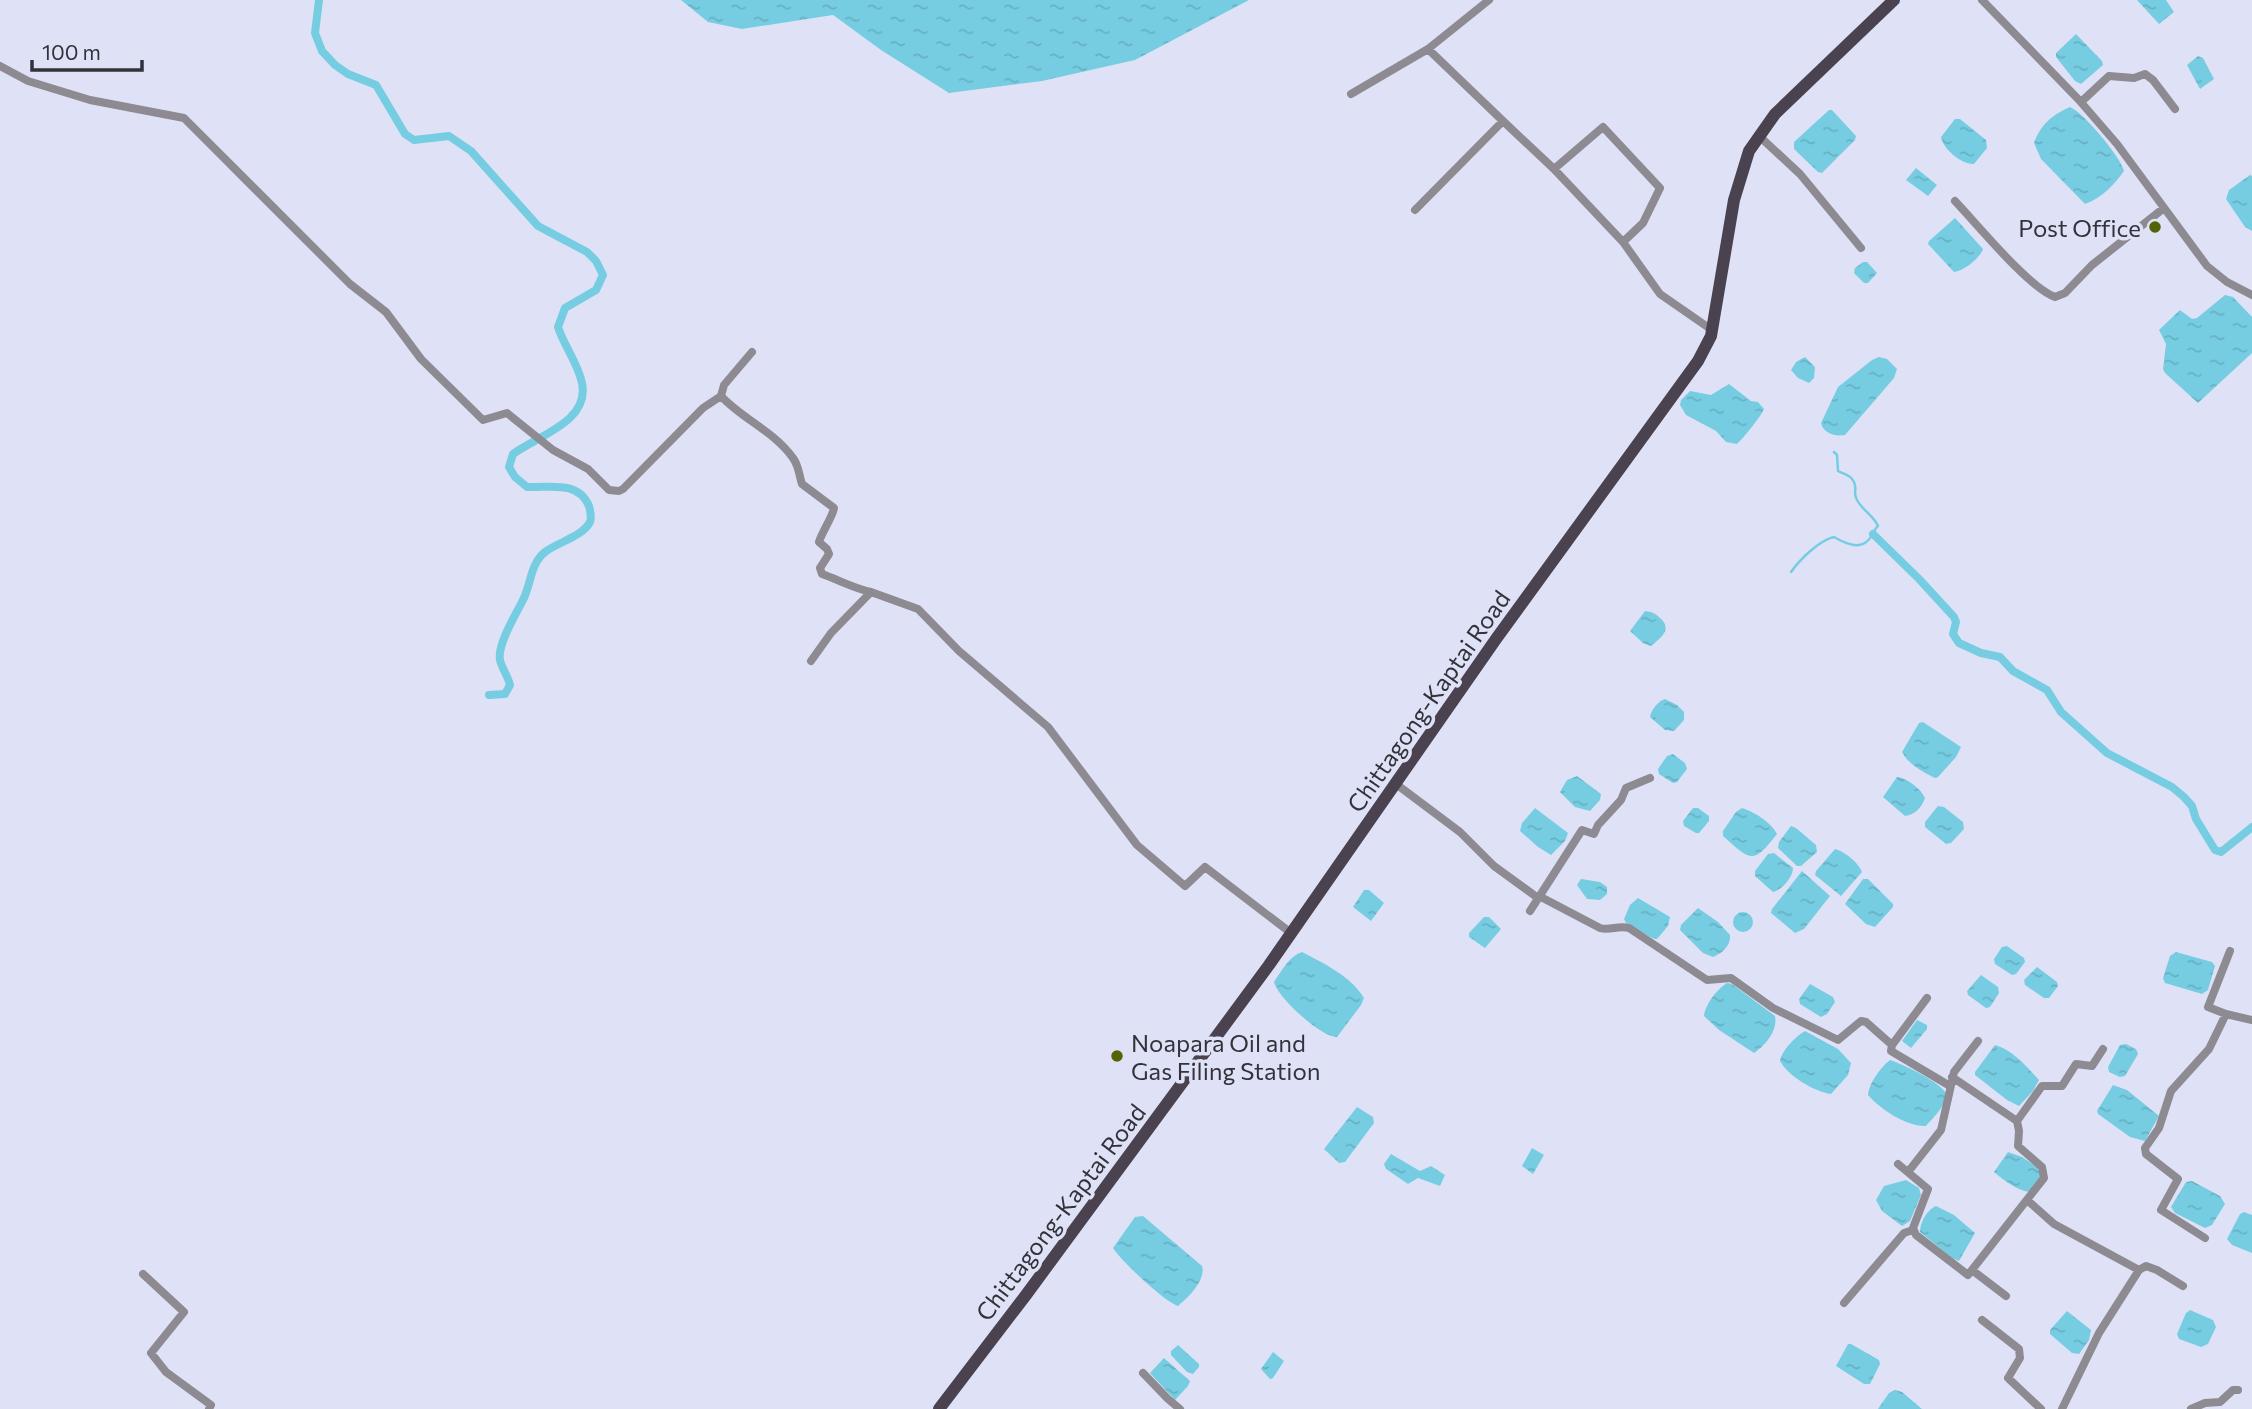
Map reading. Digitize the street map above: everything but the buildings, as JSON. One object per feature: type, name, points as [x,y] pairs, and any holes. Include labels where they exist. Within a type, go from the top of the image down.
[{"type":"main road","name":"Chittagong-Kaptai Road","points":[[939,1409],[1026,1295],[1291,933],[1496,639],[1698,361],[1712,330],[1736,191],[1744,163],[1758,135],[1790,99],[1894,0]]},
{"type":"street","points":[[1351,94],[1428,49],[1489,0]]},
{"type":"street","points":[[1982,0],[2081,102],[2123,150],[2207,266],[2227,282],[2252,295]]},
{"type":"street","points":[[1428,49],[1554,169],[1623,242],[1660,293],[1712,330]]},
{"type":"street","points":[[0,66],[28,81],[90,100],[184,118],[350,284],[386,312],[421,359],[483,420],[507,413],[553,450],[588,469],[609,490],[619,491],[638,476],[704,408],[721,396],[724,385],[752,352]]},
{"type":"street","points":[[2081,102],[2109,76],[2134,78],[2145,74],[2153,80],[2175,109]]},
{"type":"street","points":[[1415,210],[1503,121]]},
{"type":"street","points":[[1554,169],[1603,127],[1613,137],[1660,188],[1643,223],[1623,242]]},
{"type":"street","points":[[1758,135],[1800,174],[1861,248]]},
{"type":"street","points":[[1955,201],[2024,274],[2043,291],[2055,297],[2065,293],[2092,265],[2164,208]]},
{"type":"street","points":[[721,396],[733,410],[773,437],[793,458],[802,484],[834,508],[819,542],[829,554],[820,568],[822,574],[835,578],[844,585],[918,609],[959,651],[1048,727],[1138,845],[1185,886],[1205,867],[1291,933]]},
{"type":"street","points":[[811,662],[831,633],[871,592]]},
{"type":"street","points":[[1530,911],[1581,830],[1594,834],[1598,825],[1621,800],[1626,788],[1650,778]]},
{"type":"street","points":[[1395,783],[1460,832],[1503,873],[1539,897],[1605,930],[1622,926],[1629,928],[1707,980],[1725,976],[1731,978],[1773,1008],[1838,1040],[1861,1021],[1866,1022],[1892,1045]]},
{"type":"street","points":[[2230,951],[2208,1006],[2226,1014],[2252,1020]]},
{"type":"street","points":[[1927,998],[1892,1045],[1891,1051],[2017,1121]]},
{"type":"street","points":[[2205,1238],[2161,1210],[2178,1179],[2146,1154],[2145,1148],[2159,1128],[2171,1091],[2200,1062],[2226,1014]]},
{"type":"street","points":[[1908,1172],[1941,1130],[1951,1082],[1978,1041]]},
{"type":"street","points":[[1913,1230],[1919,1239],[1968,1275],[2044,1178],[2042,1167],[2018,1146],[2017,1121],[2042,1086],[2062,1086],[2076,1064],[2092,1066],[2103,1049]]},
{"type":"street","points":[[1898,1164],[1928,1189],[1913,1230]]},
{"type":"street","points":[[2027,1200],[2054,1224],[2139,1270]]},
{"type":"street","points":[[1844,1303],[1904,1233],[1913,1230]]},
{"type":"street","points":[[2062,1409],[2099,1333],[2139,1270],[2146,1266],[2157,1270],[2183,1286]]},
{"type":"street","points":[[1972,1270],[2006,1296]]},
{"type":"street","points":[[143,1274],[184,1312],[151,1353],[166,1372],[211,1405],[209,1409]]},
{"type":"street","points":[[1982,1320],[2019,1349],[2020,1358],[2008,1378],[2040,1409]]},
{"type":"street","points":[[1143,1373],[1181,1409]]},
{"type":"street","points":[[2191,1409],[2205,1403],[2220,1402],[2233,1390],[2238,1390]]},
{"type":"water","points":[[681,0],[1249,0],[1135,60],[1042,81],[949,93],[881,50],[833,15],[742,29],[708,22]]},
{"type":"water","points":[[2137,0],[2166,0],[2174,12],[2159,24]]},
{"type":"water","points":[[2076,34],[2103,65],[2081,84],[2075,81],[2056,57],[2056,53]]},
{"type":"water","points":[[2198,56],[2203,58],[2214,79],[2200,89],[2187,65]]},
{"type":"water","points":[[2070,107],[2084,117],[2101,136],[2124,171],[2107,190],[2085,204],[2041,159],[2034,143],[2048,121]]},
{"type":"water","points":[[1829,110],[1856,136],[1822,173],[1794,149],[1794,142]]},
{"type":"water","points":[[1955,119],[1960,119],[1986,140],[1987,148],[1974,164],[1959,159],[1942,142],[1941,137]]},
{"type":"water","points":[[1916,168],[1937,185],[1928,196],[1906,180]]},
{"type":"water","points":[[2250,175],[2252,231],[2245,227],[2226,199],[2229,190]]},
{"type":"water","points":[[1955,218],[1983,249],[1971,263],[1954,272],[1928,244]]},
{"type":"water","points":[[1867,262],[1877,273],[1868,283],[1864,283],[1854,273],[1855,268]]},
{"type":"water","points":[[2225,295],[2233,297],[2252,317],[2252,353],[2198,403],[2165,373],[2163,369],[2166,344],[2159,330],[2180,310],[2192,319],[2197,318]]},
{"type":"water","points":[[1805,357],[1815,367],[1814,378],[1809,383],[1798,378],[1791,370],[1796,362]]},
{"type":"water","points":[[1879,357],[1887,359],[1897,369],[1894,378],[1845,435],[1827,432],[1821,423],[1838,387]]},
{"type":"water","points":[[1729,384],[1751,401],[1758,402],[1764,409],[1737,444],[1726,442],[1716,431],[1686,415],[1680,405],[1690,391],[1711,395]]},
{"type":"water","points":[[1645,611],[1657,615],[1664,622],[1666,630],[1651,646],[1643,643],[1630,631]]},
{"type":"water","points":[[1665,699],[1684,712],[1684,720],[1674,731],[1665,730],[1650,717],[1655,706]]},
{"type":"water","points":[[1923,722],[1961,747],[1956,757],[1935,778],[1912,764],[1902,752],[1919,723]]},
{"type":"water","points":[[1673,754],[1685,763],[1687,769],[1677,782],[1673,783],[1659,774],[1658,769],[1667,756]]},
{"type":"water","points":[[1577,776],[1601,794],[1600,800],[1590,811],[1575,807],[1560,792],[1567,780]]},
{"type":"water","points":[[1897,777],[1913,784],[1925,798],[1918,810],[1912,814],[1905,816],[1883,797]]},
{"type":"water","points":[[1938,806],[1944,807],[1963,822],[1964,829],[1951,843],[1946,844],[1925,827],[1925,822]]},
{"type":"water","points":[[1535,808],[1568,833],[1565,841],[1551,855],[1520,831],[1522,823]]},
{"type":"water","points":[[1693,808],[1698,808],[1709,816],[1709,821],[1699,833],[1684,826],[1683,821]]},
{"type":"water","points":[[1742,808],[1762,818],[1777,834],[1757,855],[1746,855],[1723,836],[1723,831]]},
{"type":"water","points":[[1791,826],[1816,845],[1817,852],[1801,866],[1797,866],[1778,848],[1779,842]]},
{"type":"water","points":[[1835,849],[1851,858],[1862,872],[1841,896],[1815,875]]},
{"type":"water","points":[[1774,853],[1793,868],[1786,883],[1773,892],[1755,876],[1755,871],[1768,854]]},
{"type":"water","points":[[1802,871],[1830,896],[1804,929],[1795,933],[1771,913]]},
{"type":"water","points":[[1581,879],[1600,882],[1607,887],[1607,894],[1600,900],[1587,899],[1577,885]]},
{"type":"water","points":[[1863,879],[1868,879],[1893,904],[1875,927],[1866,924],[1845,904]]},
{"type":"water","points":[[1364,890],[1369,890],[1384,903],[1371,921],[1353,907]]},
{"type":"water","points":[[1638,898],[1670,917],[1668,926],[1657,939],[1626,923],[1624,919],[1630,905]]},
{"type":"water","points":[[1698,908],[1718,922],[1730,935],[1725,949],[1713,957],[1703,953],[1680,930],[1681,925]]},
{"type":"water","points":[[1743,912],[1750,915],[1753,922],[1750,929],[1743,932],[1736,929],[1733,922],[1736,915]]},
{"type":"water","points":[[1484,917],[1489,917],[1501,929],[1485,948],[1469,937],[1469,933]]},
{"type":"water","points":[[2007,946],[2024,958],[2025,962],[2016,974],[2012,975],[1995,964],[1994,959],[2002,947]]},
{"type":"water","points":[[1302,952],[1344,977],[1364,998],[1337,1037],[1330,1036],[1311,1024],[1283,997],[1274,982],[1289,961]]},
{"type":"water","points":[[2176,952],[2212,962],[2215,966],[2208,990],[2202,994],[2165,983],[2163,978],[2170,956]]},
{"type":"water","points":[[2037,967],[2057,982],[2058,986],[2049,998],[2044,998],[2025,985],[2024,980]]},
{"type":"water","points":[[1981,975],[1998,987],[1999,993],[1990,1007],[1986,1008],[1968,995],[1967,991]]},
{"type":"water","points":[[1727,983],[1775,1016],[1775,1027],[1770,1037],[1754,1053],[1719,1030],[1704,1016],[1712,998]]},
{"type":"water","points":[[1810,984],[1833,997],[1835,1002],[1827,1014],[1821,1017],[1800,1004],[1799,999]]},
{"type":"water","points":[[1917,1020],[1927,1025],[1927,1029],[1911,1048],[1902,1041]]},
{"type":"water","points":[[1805,1031],[1838,1049],[1851,1063],[1848,1075],[1831,1094],[1802,1082],[1780,1061],[1790,1044]]},
{"type":"water","points":[[2126,1044],[2136,1049],[2138,1054],[2125,1076],[2120,1077],[2109,1072],[2108,1067],[2120,1045]]},
{"type":"water","points":[[1995,1045],[2014,1055],[2039,1080],[2019,1106],[1975,1075]]},
{"type":"water","points":[[1890,1060],[1912,1069],[1946,1094],[1942,1107],[1926,1126],[1911,1124],[1894,1116],[1868,1095],[1876,1076]]},
{"type":"water","points":[[2113,1085],[2127,1090],[2159,1116],[2145,1141],[2130,1137],[2098,1114],[2097,1111]]},
{"type":"water","points":[[1357,1107],[1373,1117],[1374,1123],[1345,1162],[1339,1163],[1324,1149]]},
{"type":"water","points":[[1532,1148],[1544,1155],[1533,1174],[1522,1166]]},
{"type":"water","points":[[2008,1152],[2022,1157],[2040,1169],[2040,1177],[2029,1192],[2010,1184],[1994,1172]]},
{"type":"water","points":[[1391,1154],[1420,1171],[1431,1166],[1445,1175],[1440,1186],[1418,1178],[1408,1184],[1386,1169],[1384,1164]]},
{"type":"water","points":[[1906,1180],[1919,1188],[1921,1195],[1910,1221],[1902,1226],[1882,1211],[1876,1200],[1884,1186]]},
{"type":"water","points":[[2192,1181],[2220,1196],[2225,1204],[2212,1225],[2205,1228],[2175,1213],[2171,1207],[2186,1182]]},
{"type":"water","points":[[1936,1206],[1954,1215],[1975,1233],[1959,1261],[1920,1232],[1925,1217]]},
{"type":"water","points":[[2244,1212],[2252,1215],[2252,1253],[2232,1245],[2227,1239],[2240,1214]]},
{"type":"water","points":[[1143,1216],[1202,1266],[1199,1282],[1178,1306],[1143,1280],[1113,1248],[1135,1217]]},
{"type":"water","points":[[2190,1310],[2213,1320],[2216,1327],[2208,1344],[2201,1347],[2179,1339],[2177,1334]]},
{"type":"water","points":[[2067,1311],[2091,1330],[2089,1340],[2079,1354],[2072,1353],[2050,1334],[2050,1330]]},
{"type":"water","points":[[1848,1344],[1879,1360],[1880,1364],[1870,1384],[1864,1384],[1836,1366]]},
{"type":"water","points":[[1178,1345],[1199,1364],[1193,1374],[1187,1372],[1171,1355],[1171,1351]]},
{"type":"water","points":[[1273,1352],[1284,1361],[1270,1379],[1261,1369]]},
{"type":"water","points":[[1164,1358],[1190,1381],[1175,1400],[1150,1373]]},
{"type":"water","points":[[1895,1390],[1902,1392],[1922,1409],[1878,1409],[1889,1393]]},
{"type":"waterway","points":[[319,0],[315,33],[322,51],[348,74],[376,85],[405,134],[414,140],[449,136],[471,151],[538,226],[587,252],[596,261],[603,275],[596,290],[565,308],[558,327],[582,383],[582,397],[578,408],[560,426],[513,454],[509,467],[515,477],[527,487],[562,487],[578,492],[589,506],[591,520],[581,532],[550,548],[536,562],[526,594],[501,646],[500,660],[510,685],[505,694],[489,695]]},
{"type":"waterway","points":[[1791,572],[1823,542],[1834,537],[1859,545],[1868,540],[1878,526],[1857,500],[1852,479],[1838,471],[1837,455],[1834,452]]},
{"type":"waterway","points":[[1873,534],[1954,617],[1956,622],[1953,634],[1959,643],[1981,653],[2000,657],[2013,671],[2047,690],[2061,712],[2107,753],[2172,787],[2192,806],[2196,819],[2215,850],[2221,852],[2252,827]]},
{"type":"place","name":"Post Office","points":[[2155,227]]},
{"type":"place","name":"Noapara Oil and Gas Filing Station","points":[[1117,1056]]}]
